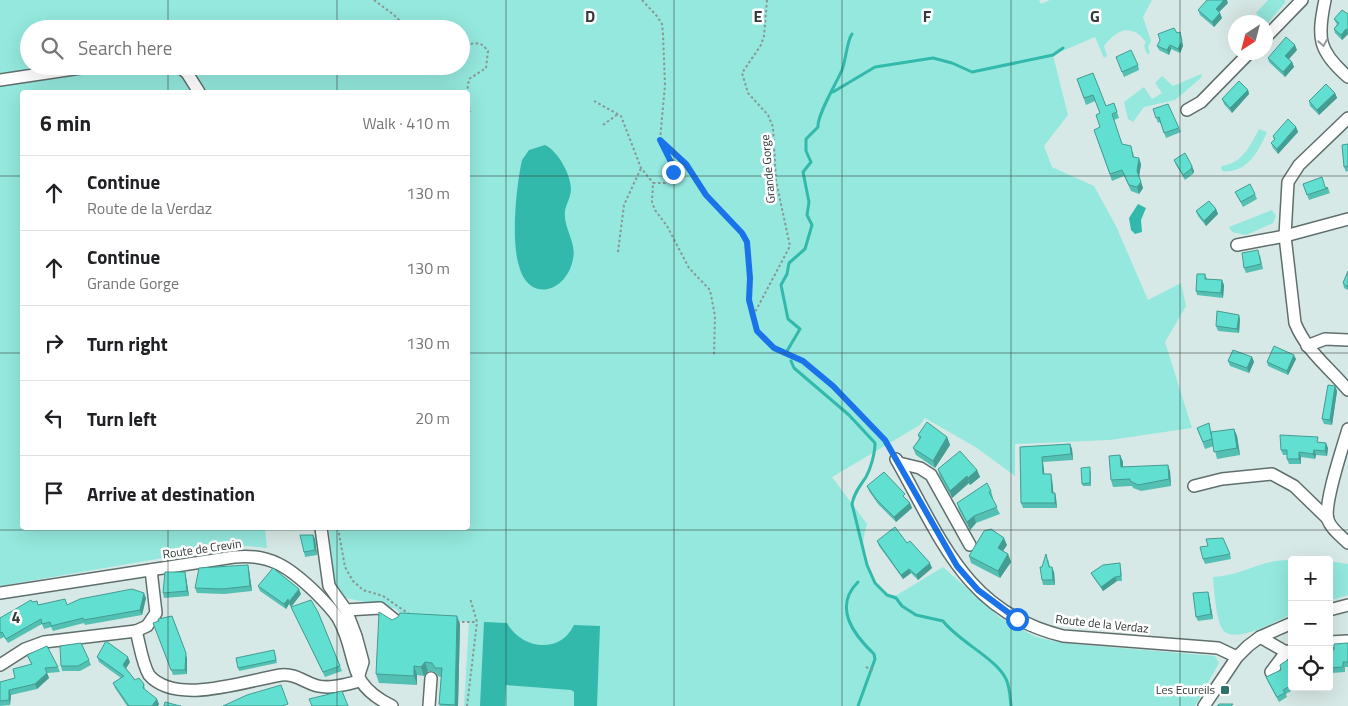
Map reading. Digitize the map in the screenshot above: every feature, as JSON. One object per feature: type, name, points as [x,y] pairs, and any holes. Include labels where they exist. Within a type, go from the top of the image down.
[{"type":"street","points":[[1273,30],[1302,0]]},
{"type":"street","points":[[1325,0],[1321,37],[1322,48],[1330,60],[1348,77]]},
{"type":"street","points":[[1187,110],[1201,102],[1242,60]]},
{"type":"street","points":[[0,80],[34,75]]},
{"type":"street","points":[[187,75],[198,90]]},
{"type":"street","points":[[1348,118],[1293,174],[1288,187],[1285,236],[1295,323],[1307,346],[1348,390]]},
{"type":"street","points":[[1237,245],[1285,236],[1348,219]]},
{"type":"street","points":[[1307,346],[1325,339],[1348,340]]},
{"type":"street","points":[[1328,520],[1328,502],[1348,429]]},
{"type":"street","points":[[898,461],[920,468],[930,475],[970,545]]},
{"type":"street","name":"Route de la Verdaz","points":[[898,461],[957,566],[978,590],[1017,619],[1063,636],[1218,648],[1238,657]]},
{"type":"street","points":[[1194,486],[1222,479],[1272,474],[1294,486],[1348,543]]},
{"type":"street","points":[[136,631],[150,678],[166,691],[179,696],[200,696],[228,691],[282,675],[320,686],[359,679],[362,662],[353,625],[346,610],[329,586],[321,530]]},
{"type":"street","name":"Route de Crevin","points":[[0,593],[242,556],[259,557],[278,562],[301,579],[335,614],[359,679],[374,696],[392,706]]},
{"type":"street","points":[[0,666],[25,649],[44,642],[136,631],[151,622],[156,612],[151,570]]},
{"type":"street","points":[[1333,609],[1348,605]]},
{"type":"street","points":[[346,610],[380,608],[396,621]]},
{"type":"street","points":[[1204,706],[1238,657],[1260,637],[1288,625]]},
{"type":"street","points":[[1260,637],[1288,651]]},
{"type":"street","points":[[1333,642],[1348,641]]},
{"type":"street","points":[[1271,672],[1288,652]]},
{"type":"street","points":[[429,706],[431,678]]},
{"type":"path","points":[[374,0],[399,20]]},
{"type":"path","points":[[642,0],[662,24],[665,85],[660,140],[673,166],[673,172],[665,183],[653,183]]},
{"type":"path","name":"Grande Gorge","points":[[753,316],[790,246],[776,182],[773,127],[768,115],[748,93],[742,80],[743,68],[761,45],[764,36],[766,0]]},
{"type":"path","points":[[467,90],[469,78],[486,68],[488,51],[484,45],[470,44]]},
{"type":"path","points":[[594,101],[618,114],[624,121],[642,168],[653,183],[652,202],[655,210],[667,226],[689,268],[710,290],[715,316],[714,355]]},
{"type":"path","points":[[603,125],[618,114]]},
{"type":"path","points":[[660,140],[686,164],[706,195],[742,233],[747,242],[750,278],[749,300],[757,331],[774,348],[803,361],[833,386],[885,440],[898,461]]},
{"type":"path","points":[[618,252],[624,205],[642,168]]},
{"type":"path","points":[[338,530],[346,567],[353,581],[363,590],[383,596],[412,616]]},
{"type":"path","points":[[467,706],[477,622],[470,598]]},
{"type":"path","points":[[457,622],[477,622]]},
{"type":"path","points":[[866,667],[874,671]]},
{"type":"shaded area","points":[[0,0],[1039,0],[1041,4],[1050,0],[1152,0],[1143,17],[1151,41],[1148,47],[1150,53],[1147,54],[1144,46],[1146,42],[1141,36],[1130,30],[1125,30],[1119,32],[1104,46],[1107,56],[1104,58],[1095,37],[1053,55],[1068,115],[1044,146],[1052,167],[1094,186],[1116,226],[1148,300],[1181,283],[1186,306],[1165,342],[1192,428],[1110,440],[1015,444],[1015,476],[977,448],[925,418],[920,425],[832,477],[867,524],[863,542],[864,558],[873,579],[887,595],[897,595],[943,567],[999,617],[1036,637],[1062,643],[1215,656],[1219,663],[1195,706],[464,706],[469,622],[403,617],[396,609],[342,597],[335,587],[329,530],[470,530],[470,90],[20,90],[20,530],[265,530],[267,548],[249,546],[227,547],[0,586]]},
{"type":"shaded area","points":[[1268,0],[1285,0],[1285,3],[1273,17],[1273,15],[1258,15],[1256,13]]},
{"type":"shaded area","points":[[1201,74],[1202,77],[1175,100],[1144,107],[1133,122],[1128,119],[1124,102],[1144,87],[1152,99],[1162,93],[1155,83],[1162,76],[1173,86]]},
{"type":"shaded area","points":[[1259,129],[1267,132],[1260,147],[1250,160],[1238,169],[1222,171],[1221,166],[1228,165],[1240,158]]},
{"type":"shaded area","points":[[545,145],[555,152],[569,177],[571,192],[565,217],[574,253],[569,270],[563,279],[556,286],[548,289],[539,289],[531,286],[524,278],[519,266],[515,243],[515,214],[522,160],[529,150]]},
{"type":"shaded area","points":[[1138,204],[1146,208],[1141,220],[1142,232],[1135,234],[1131,230],[1129,218]]},
{"type":"shaded area","points":[[1272,210],[1276,216],[1273,223],[1246,235],[1232,232],[1229,227]]},
{"type":"shaded area","points":[[1281,560],[1288,560],[1288,616],[1246,633],[1236,635],[1229,634],[1223,630],[1217,612],[1213,577],[1233,574]]},
{"type":"shaded area","points":[[1333,562],[1348,564],[1348,595],[1333,600]]},
{"type":"shaded area","points":[[484,622],[507,623],[513,632],[521,638],[540,645],[560,641],[568,635],[574,625],[600,626],[597,706],[574,706],[574,692],[571,690],[506,685],[505,706],[480,706]]},
{"type":"building","points":[[1207,0],[1224,0],[1216,9],[1220,13],[1212,22],[1198,10]]},
{"type":"building","points":[[1342,10],[1348,14],[1348,31],[1346,29],[1341,35],[1334,29],[1339,23],[1334,19]]},
{"type":"building","points":[[1174,28],[1177,33],[1180,32],[1182,41],[1178,49],[1170,45],[1167,50],[1157,46],[1160,40],[1158,34]]},
{"type":"building","points":[[1286,37],[1295,45],[1285,56],[1292,62],[1283,72],[1270,60],[1273,60],[1273,52]]},
{"type":"building","points":[[1131,50],[1138,65],[1122,72],[1116,57]]},
{"type":"building","points":[[1093,73],[1106,106],[1114,103],[1117,112],[1112,114],[1122,144],[1131,146],[1133,157],[1139,158],[1137,171],[1141,182],[1137,187],[1129,185],[1122,170],[1110,174],[1094,130],[1100,127],[1096,115],[1100,113],[1093,95],[1084,98],[1077,79]]},
{"type":"building","points":[[1239,81],[1248,90],[1230,108],[1222,99]]},
{"type":"building","points":[[1326,84],[1335,93],[1317,110],[1309,101]]},
{"type":"building","points":[[1168,104],[1179,128],[1164,133],[1159,117],[1156,118],[1153,109]]},
{"type":"building","points":[[1288,119],[1296,127],[1277,149],[1271,143],[1275,139],[1273,136]]},
{"type":"building","points":[[1348,144],[1348,166],[1344,167],[1342,145]]},
{"type":"building","points":[[1185,153],[1192,166],[1183,175],[1174,160]]},
{"type":"building","points":[[1322,177],[1325,187],[1328,188],[1307,195],[1303,184]]},
{"type":"building","points":[[1250,184],[1255,194],[1241,202],[1235,192]]},
{"type":"building","points":[[1209,201],[1216,209],[1204,221],[1196,211]]},
{"type":"building","points":[[1258,250],[1261,264],[1244,268],[1242,253]]},
{"type":"building","points":[[1348,271],[1348,287],[1343,283]]},
{"type":"building","points":[[1197,274],[1205,274],[1205,279],[1222,280],[1221,293],[1196,291]]},
{"type":"building","points":[[1217,311],[1239,315],[1237,329],[1216,326]]},
{"type":"building","points":[[1274,346],[1294,355],[1287,371],[1267,362]]},
{"type":"building","points":[[1233,350],[1252,357],[1247,368],[1228,361]]},
{"type":"building","points":[[1328,385],[1335,386],[1330,420],[1322,419]]},
{"type":"building","points":[[927,422],[947,437],[933,461],[913,448],[921,437],[918,435]]},
{"type":"building","points":[[1209,423],[1212,439],[1203,442],[1197,428]]},
{"type":"building","points":[[1234,429],[1237,448],[1214,452],[1211,432]]},
{"type":"building","points":[[1280,435],[1318,437],[1317,442],[1326,443],[1325,451],[1314,450],[1313,454],[1299,452],[1299,459],[1287,459],[1287,450],[1281,450]]},
{"type":"building","points":[[1070,444],[1071,454],[1042,457],[1043,474],[1051,474],[1052,493],[1055,493],[1055,503],[1021,503],[1020,447]]},
{"type":"building","points":[[960,451],[977,470],[950,491],[938,469]]},
{"type":"building","points":[[1120,455],[1121,467],[1168,465],[1169,479],[1138,485],[1130,481],[1130,479],[1111,480],[1109,456]]},
{"type":"building","points":[[1090,467],[1090,483],[1082,484],[1081,468]]},
{"type":"building","points":[[884,472],[905,494],[903,496],[910,503],[894,517],[876,499],[867,486]]},
{"type":"building","points":[[987,483],[991,491],[989,492],[997,507],[974,516],[967,522],[957,503]]},
{"type":"building","points":[[895,527],[907,543],[910,541],[930,563],[916,575],[909,569],[901,575],[877,541]]},
{"type":"building","points":[[991,529],[1004,538],[998,548],[1008,554],[998,571],[969,556],[984,531]]},
{"type":"building","points":[[300,535],[313,535],[315,550],[304,552]]},
{"type":"building","points":[[1223,538],[1230,554],[1203,559],[1200,547],[1208,546],[1206,539]]},
{"type":"building","points":[[1046,554],[1049,567],[1052,567],[1053,580],[1042,580],[1040,567],[1042,567]]},
{"type":"building","points":[[1120,563],[1121,576],[1115,577],[1101,587],[1091,573],[1103,565]]},
{"type":"building","points":[[248,565],[250,586],[222,589],[195,588],[199,568]]},
{"type":"building","points":[[273,568],[299,589],[289,602],[288,599],[284,604],[258,586]]},
{"type":"building","points":[[165,572],[185,572],[187,591],[163,593]]},
{"type":"building","points":[[132,589],[144,593],[140,610],[84,620],[83,618],[51,626],[50,622],[42,624],[41,619],[6,639],[2,632],[0,633],[0,618],[31,600],[32,602],[37,601],[38,605],[65,599],[67,605],[80,599]]},
{"type":"building","points":[[1208,592],[1211,614],[1196,617],[1193,593]]},
{"type":"building","points":[[311,600],[318,612],[340,666],[323,672],[291,607]]},
{"type":"building","points":[[379,612],[392,620],[398,617],[400,613],[457,616],[455,705],[439,704],[442,668],[435,668],[432,663],[425,662],[421,667],[414,666],[414,676],[376,674]]},
{"type":"building","points":[[172,616],[186,653],[185,670],[171,670],[153,623],[159,621],[158,619]]},
{"type":"building","points":[[106,641],[128,657],[123,665],[135,680],[139,678],[144,684],[143,688],[157,699],[152,706],[129,706],[113,683],[124,676],[97,657]]},
{"type":"building","points":[[81,643],[89,660],[78,666],[61,666],[60,646]]},
{"type":"building","points":[[1348,643],[1348,662],[1343,662],[1343,667],[1333,668],[1334,644]]},
{"type":"building","points":[[47,646],[58,667],[45,668],[47,673],[35,684],[9,690],[9,700],[0,701],[0,682],[15,678],[13,669],[32,664],[27,655]]},
{"type":"building","points":[[274,650],[276,660],[238,668],[236,658]]},
{"type":"building","points":[[1288,660],[1288,687],[1283,690],[1285,693],[1277,697],[1266,677],[1281,670],[1280,665]]},
{"type":"building","points":[[281,685],[288,704],[282,706],[223,706],[247,695]]},
{"type":"building","points":[[342,691],[348,706],[312,706],[309,699]]},
{"type":"building","points":[[165,702],[180,706],[164,706]]},
{"type":"building","points":[[1219,704],[1233,704],[1231,706],[1217,706]]},
{"type":"waterway","points":[[787,351],[800,329],[788,319],[781,285],[787,274],[789,263],[805,249],[812,225],[807,215],[809,202],[803,172],[811,162],[806,151],[806,139],[818,127],[824,107],[842,70],[852,34]]},
{"type":"waterway","points":[[833,92],[875,67],[933,58],[952,63],[972,72],[1053,55],[1063,48]]},
{"type":"waterway","points":[[791,361],[794,368],[849,415],[875,443],[870,469],[852,504],[867,565],[875,583],[887,595],[896,598],[902,606],[916,615],[943,621],[958,636],[994,664],[1006,679],[1010,692],[1011,706]]},
{"type":"waterway","points":[[858,582],[851,591],[847,601],[849,620],[859,638],[874,654],[875,659],[858,706]]},
{"type":"place","name":"Les Ecureils","points":[[1225,690]]},
{"type":"route","points":[[673,172],[673,166],[660,140],[686,164],[706,195],[742,233],[747,242],[750,278],[749,300],[757,331],[774,348],[803,361],[833,386],[851,408],[885,440],[951,558],[978,590],[1017,619]]}]
